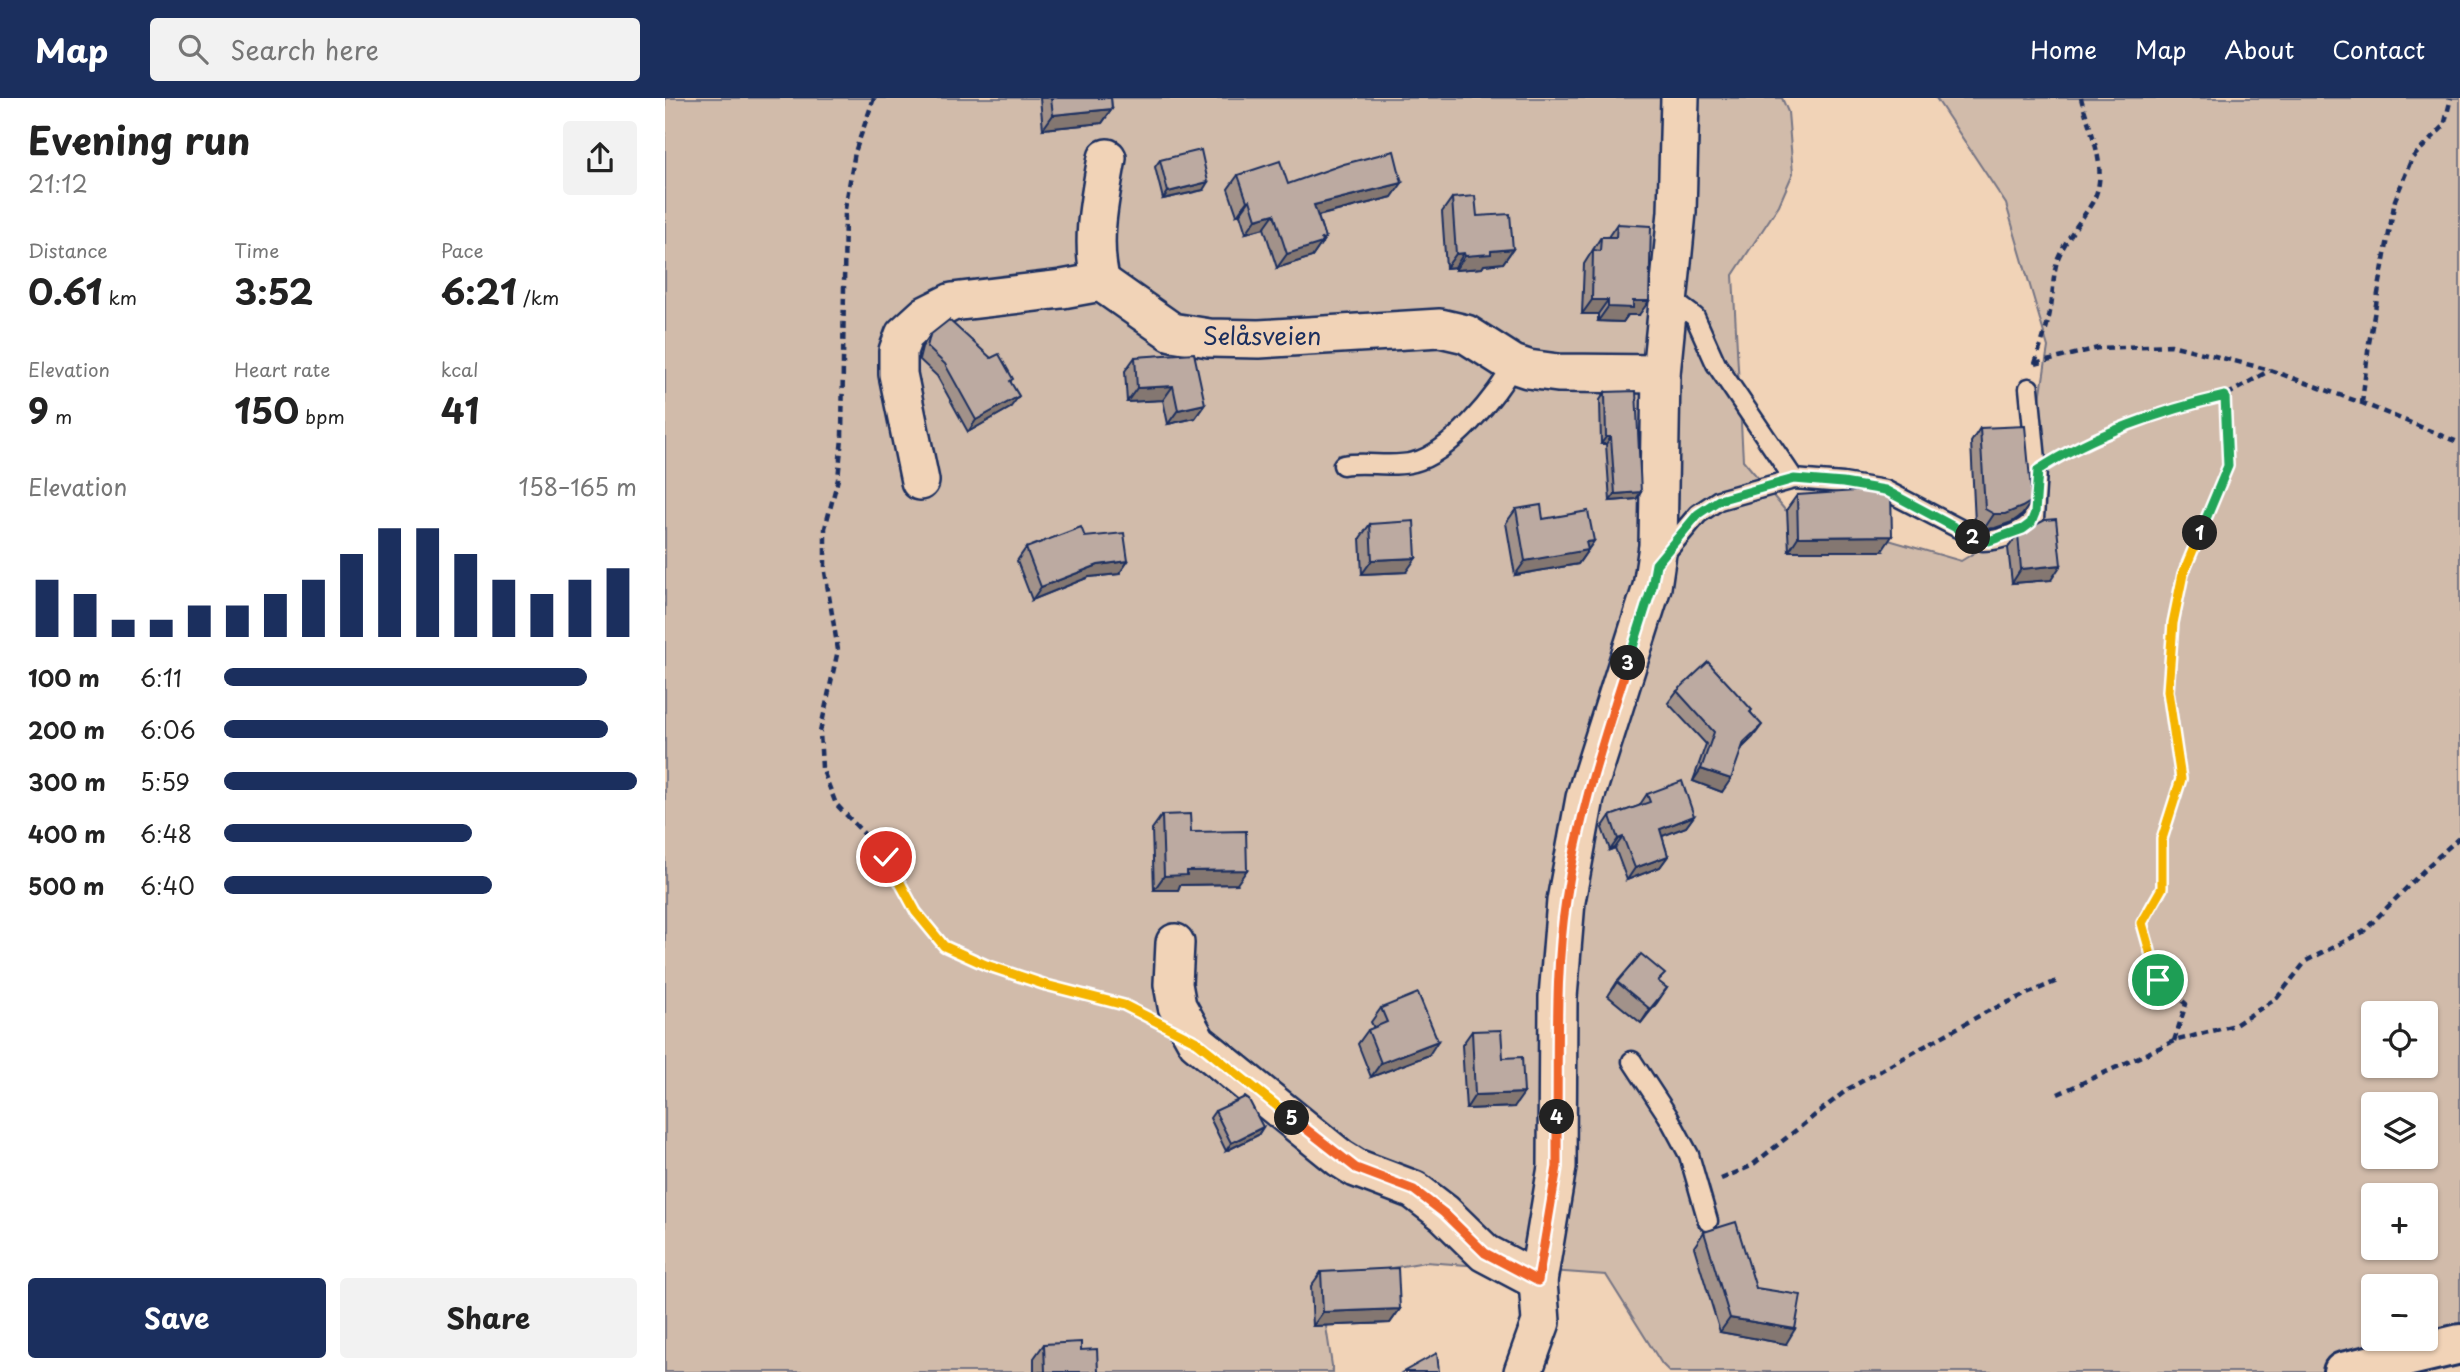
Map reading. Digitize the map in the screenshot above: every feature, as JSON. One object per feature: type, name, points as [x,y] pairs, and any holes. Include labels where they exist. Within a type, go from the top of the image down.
[{"type":"main road","points":[[2343,1372],[2460,1344]]},
{"type":"street","points":[[1523,1372],[1541,1322],[1538,1281],[1557,1167],[1558,997],[1566,901],[1585,798],[1652,587],[1656,564],[1661,374],[1677,212],[1681,98]]},
{"type":"street","points":[[920,481],[898,374],[898,351],[904,335],[926,315],[952,302],[1101,282],[1095,261],[1099,204],[1107,158]]},
{"type":"street","name":"Selåsveien","points":[[1101,282],[1172,332],[1209,338],[1259,339],[1440,328],[1466,334],[1513,365],[1528,369],[1558,373],[1661,374]]},
{"type":"street","points":[[1175,943],[1173,984],[1177,1006],[1197,1042],[1340,1158],[1356,1168],[1414,1190],[1444,1213],[1485,1253],[1538,1281]]},
{"type":"lane","points":[[1668,297],[1695,317],[1716,364],[1794,479]]},
{"type":"lane","points":[[1343,465],[1414,463],[1428,457],[1474,419],[1507,378],[1513,365]]},
{"type":"lane","points":[[1656,564],[1698,514],[1719,500],[1794,479],[1885,490],[1972,537],[1989,541],[2023,529],[2031,523],[2035,513],[2038,470],[2029,388]]},
{"type":"lane","points":[[1632,1061],[1668,1116],[1689,1155],[1708,1221]]},
{"type":"path","points":[[874,98],[855,152],[845,209],[842,438],[838,480],[825,528],[825,572],[838,650],[820,732],[822,768],[836,804],[886,857],[916,912],[944,946],[986,965],[1046,985],[1124,1005],[1149,1017]]},
{"type":"path","points":[[2029,388],[2050,311],[2052,284],[2058,260],[2069,237],[2094,200],[2099,185],[2099,156],[2081,98]]},
{"type":"path","points":[[2362,403],[2368,343],[2395,200],[2411,158],[2444,126],[2451,98]]},
{"type":"path","points":[[2035,364],[2098,348],[2171,345],[2270,370],[2362,403],[2460,443]]},
{"type":"path","points":[[2038,470],[2062,454],[2178,407],[2225,396],[2270,370]]},
{"type":"path","points":[[2174,1041],[2186,1004],[2158,980],[2142,923],[2162,888],[2162,839],[2181,779],[2168,691],[2173,623],[2183,574],[2228,466],[2225,396]]},
{"type":"path","points":[[2058,1094],[2174,1041],[2235,1025],[2277,998],[2306,961],[2363,932],[2460,837]]},
{"type":"path","points":[[1699,1189],[1751,1166],[1848,1089],[1986,1012],[2059,980]]},
{"type":"shaded area","points":[[665,98],[1782,98],[1788,112],[1793,173],[1779,205],[1733,275],[1743,460],[1785,510],[1961,561],[2021,524],[2048,347],[2006,204],[1936,98],[2460,98],[2460,1366],[2428,1372],[1670,1372],[1662,1364],[1606,1275],[1425,1262],[1319,1281],[1333,1372],[665,1372]]},
{"type":"building","points":[[1051,98],[1111,98],[1112,109],[1053,115]]},
{"type":"building","points":[[1201,150],[1208,182],[1168,192],[1160,160]]},
{"type":"building","points":[[1394,151],[1402,183],[1314,205],[1325,238],[1321,239],[1322,243],[1287,254],[1274,214],[1256,219],[1238,175],[1280,161],[1288,184],[1344,164]]},
{"type":"building","points":[[1475,196],[1477,216],[1510,214],[1513,249],[1491,251],[1491,254],[1456,254],[1452,198]]},
{"type":"building","points":[[1617,224],[1651,226],[1649,301],[1633,301],[1633,308],[1608,307],[1608,300],[1592,300],[1593,250],[1600,251],[1601,237],[1616,237]]},
{"type":"building","points":[[949,320],[991,358],[999,354],[1019,396],[976,420],[945,364],[927,347],[930,335]]},
{"type":"building","points":[[1194,353],[1205,404],[1178,410],[1173,386],[1137,388],[1135,357]]},
{"type":"building","points":[[1636,391],[1641,492],[1615,494],[1611,437],[1606,437],[1605,392]]},
{"type":"building","points":[[2025,426],[2032,501],[2005,514],[1994,514],[1985,509],[1980,428]]},
{"type":"building","points":[[1885,489],[1886,492],[1891,491],[1892,536],[1798,537],[1797,495]]},
{"type":"building","points":[[1541,505],[1543,519],[1588,511],[1594,541],[1586,542],[1588,550],[1525,561],[1516,509]]},
{"type":"building","points":[[2056,519],[2061,565],[2021,569],[2018,534],[2045,520]]},
{"type":"building","points":[[1414,521],[1416,558],[1372,560],[1370,524]]},
{"type":"building","points":[[1081,527],[1085,537],[1124,533],[1128,561],[1098,565],[1041,587],[1026,548]]},
{"type":"building","points":[[1708,662],[1752,710],[1750,712],[1762,725],[1744,742],[1731,779],[1701,769],[1714,732],[1677,691]]},
{"type":"building","points":[[1682,781],[1694,816],[1660,829],[1668,856],[1635,868],[1623,837],[1618,839],[1610,816],[1650,802],[1647,794]]},
{"type":"building","points":[[1190,814],[1191,832],[1246,831],[1247,870],[1187,871],[1187,875],[1164,876],[1162,815]]},
{"type":"building","points":[[1641,954],[1665,974],[1658,981],[1667,988],[1650,1009],[1617,982]]},
{"type":"building","points":[[1418,993],[1438,1041],[1381,1063],[1368,1030],[1387,1022],[1381,1008]]},
{"type":"building","points":[[1501,1030],[1503,1058],[1522,1057],[1524,1093],[1475,1095],[1472,1031]]},
{"type":"building","points":[[1245,1097],[1263,1127],[1231,1143],[1215,1111]]},
{"type":"building","points":[[1736,1222],[1756,1288],[1801,1295],[1795,1329],[1730,1318],[1704,1232]]},
{"type":"building","points":[[1398,1268],[1400,1309],[1323,1312],[1321,1272]]},
{"type":"building","points":[[1081,1342],[1081,1350],[1097,1349],[1098,1372],[1045,1372],[1044,1344]]},
{"type":"building","points":[[1437,1353],[1439,1372],[1403,1372]]},
{"type":"route","points":[[886,857],[916,912],[944,946],[986,965],[1046,985],[1124,1005],[1197,1042],[1340,1158],[1356,1168],[1414,1190],[1444,1213],[1485,1253],[1538,1281],[1557,1167],[1558,997],[1566,901],[1585,798],[1652,587],[1656,564],[1698,514],[1719,500],[1794,479],[1885,490],[1972,537],[1989,541],[2023,529],[2031,523],[2035,513],[2038,470],[2062,454],[2178,407],[2225,396],[2228,466],[2183,574],[2173,623],[2168,691],[2181,779],[2162,839],[2162,888],[2142,923],[2158,980]]}]
